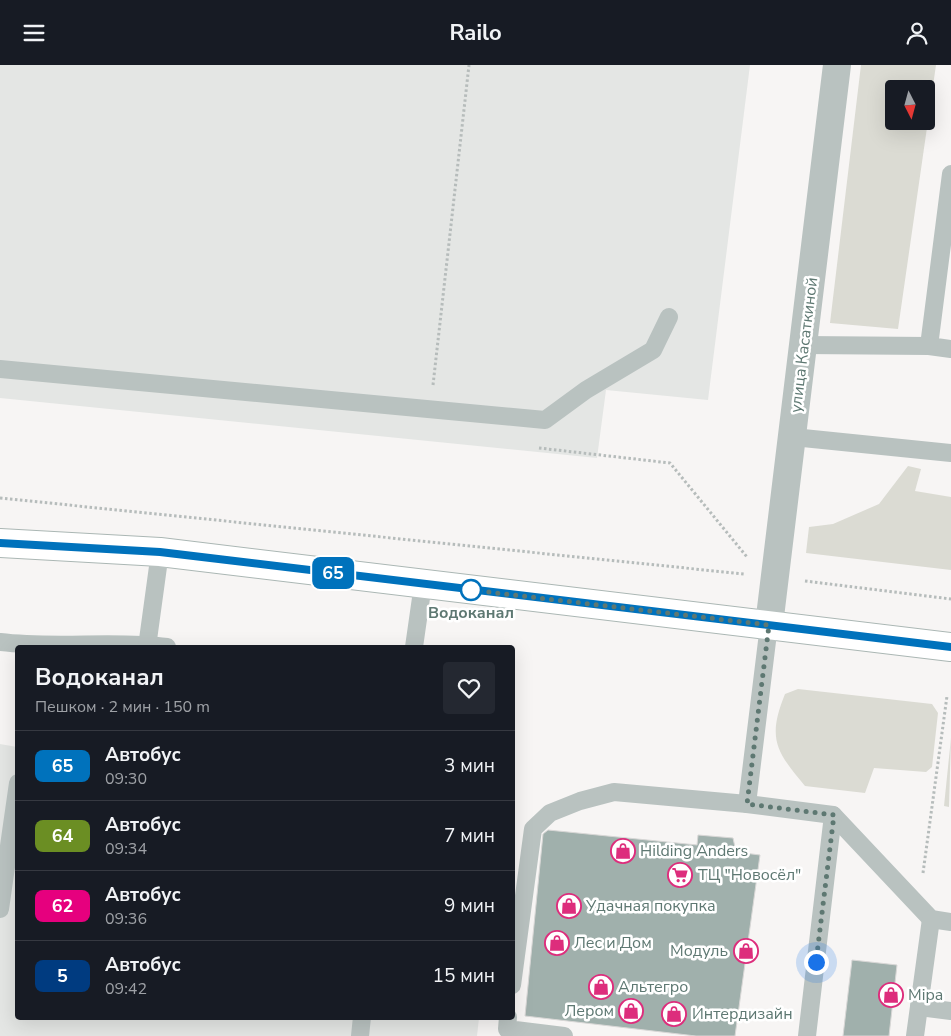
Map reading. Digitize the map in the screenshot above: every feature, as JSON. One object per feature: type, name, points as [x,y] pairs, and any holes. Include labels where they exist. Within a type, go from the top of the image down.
[{"type":"main road","points":[[0,543],[160,552],[951,647]]},
{"type":"street","name":"улица Касаткиной","points":[[769,625],[768,576],[793,437],[837,65]]},
{"type":"lane","points":[[929,346],[951,174]]},
{"type":"lane","points":[[0,369],[545,421],[586,390],[653,351],[669,317]]},
{"type":"lane","points":[[804,345],[929,346],[951,349]]},
{"type":"lane","points":[[793,437],[951,453]]},
{"type":"lane","points":[[147,645],[160,552]]},
{"type":"lane","points":[[414,645],[423,584]]},
{"type":"lane","points":[[747,804],[769,625]]},
{"type":"lane","points":[[0,642],[22,645]]},
{"type":"lane","points":[[515,963],[533,829],[550,813],[580,801],[614,792],[747,804],[834,815],[931,919],[951,922]]},
{"type":"lane","points":[[0,909],[15,804]]},
{"type":"lane","points":[[807,1036],[834,815]]},
{"type":"lane","points":[[915,1036],[931,919]]},
{"type":"lane","points":[[919,1007],[951,1011]]},
{"type":"lane","points":[[360,1036],[362,1020]]},
{"type":"lane","points":[[508,1020],[507,1029],[564,1036]]},
{"type":"path","points":[[430,410],[469,65]]},
{"type":"path","points":[[534,447],[670,463],[768,576]]},
{"type":"path","points":[[0,497],[768,576],[951,599]]},
{"type":"path","points":[[918,906],[947,696]]},
{"type":"shaded area","points":[[0,65],[750,65],[708,400],[606,390],[597,458],[0,398]]},
{"type":"shaded area","points":[[861,65],[936,65],[934,80],[885,80],[885,130],[927,130],[898,329],[830,323]]},
{"type":"shaded area","points":[[908,466],[921,469],[915,491],[951,497],[951,570],[806,553],[809,527],[833,524],[879,504]]},
{"type":"shaded area","points":[[798,689],[932,704],[938,713],[932,767],[926,772],[874,768],[865,793],[805,786],[781,753],[777,744],[776,734],[776,722],[785,694]]},
{"type":"shaded area","points":[[951,738],[949,807],[944,806]]},
{"type":"shaded area","points":[[0,744],[15,747],[15,1020],[479,1020],[477,1036],[0,1036]]},
{"type":"building","points":[[548,830],[697,845],[698,835],[733,838],[736,852],[760,855],[735,1036],[696,1036],[525,1016],[543,834]]},
{"type":"building","points":[[852,960],[897,965],[889,1036],[843,1036]]},
{"type":"bus line","name":"65","points":[[0,543],[160,552],[951,647]]},
{"type":"place","name":"Водоканал","points":[[471,590]]},
{"type":"place","name":"Hilding Anders","points":[[623,851]]},
{"type":"place","name":"ТЦ \"Новосёл\"","points":[[680,875]]},
{"type":"place","name":"Удачная покупка","points":[[569,906]]},
{"type":"place","name":"Лес и Дом","points":[[557,943]]},
{"type":"place","name":"Модуль","points":[[746,951]]},
{"type":"place","name":"Альтегро","points":[[601,987]]},
{"type":"place","name":"Mipa","points":[[891,995]]},
{"type":"place","name":"Лером","points":[[631,1011]]},
{"type":"place","name":"Интердизайн","points":[[674,1014]]},
{"type":"route","points":[[471,590],[769,625],[747,804],[834,815],[816,962]]}]
